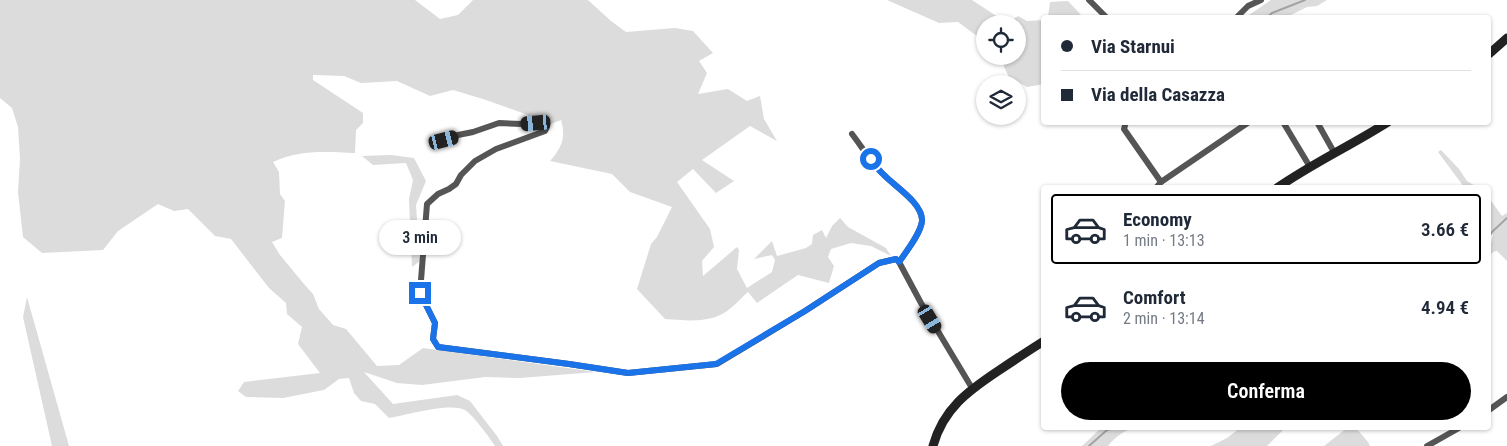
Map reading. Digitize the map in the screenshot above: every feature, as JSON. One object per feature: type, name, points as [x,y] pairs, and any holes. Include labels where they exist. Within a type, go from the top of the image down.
[{"type":"main road","points":[[1491,52],[1507,38]]},
{"type":"main road","points":[[1282,185],[1310,167],[1360,141],[1384,125]]},
{"type":"main road","points":[[933,446],[952,407],[972,388],[1041,343]]},
{"type":"street","points":[[1089,0],[1104,15]]},
{"type":"street","points":[[1239,15],[1248,6],[1261,0]]},
{"type":"street","points":[[434,143],[499,123],[536,123],[547,127],[545,131],[496,148],[475,161],[461,175],[456,184],[438,194],[427,204],[420,293],[435,323],[433,339],[438,347],[628,373],[716,364],[805,311],[879,263],[896,259],[972,388]]},
{"type":"street","points":[[1125,125],[1124,129],[1161,182]]},
{"type":"street","points":[[1158,185],[1245,125]]},
{"type":"street","points":[[1285,125],[1310,167]]},
{"type":"street","points":[[1319,125],[1335,154]]},
{"type":"street","points":[[852,134],[882,174],[910,198],[920,211],[922,221],[918,232],[899,262]]},
{"type":"street","points":[[1491,409],[1507,397]]},
{"type":"street","points":[[1427,446],[1455,430]]},
{"type":"shaded area","points":[[0,0],[415,0],[440,19],[458,15],[473,0],[588,0],[626,32],[675,28],[693,31],[713,53],[699,61],[707,73],[698,94],[728,89],[747,101],[760,96],[764,119],[777,141],[750,126],[702,160],[734,181],[716,193],[693,169],[677,182],[710,229],[714,247],[702,261],[703,276],[737,247],[739,250],[737,269],[747,288],[772,272],[775,260],[772,255],[754,259],[772,241],[777,256],[806,248],[812,244],[813,235],[822,230],[826,238],[832,226],[840,218],[848,227],[886,248],[891,256],[871,246],[851,243],[831,249],[828,257],[834,266],[829,283],[798,275],[757,303],[748,292],[727,311],[713,318],[693,320],[665,319],[637,289],[651,244],[657,237],[672,207],[630,192],[612,174],[550,161],[562,142],[561,120],[541,128],[529,123],[528,115],[453,90],[430,96],[397,81],[361,83],[344,76],[313,75],[313,80],[363,113],[363,123],[356,130],[355,153],[303,153],[273,162],[279,172],[280,194],[285,201],[282,238],[272,242],[280,255],[313,294],[319,309],[333,325],[346,329],[377,366],[399,365],[423,348],[596,372],[520,378],[485,377],[422,385],[397,383],[364,372],[393,404],[457,395],[470,401],[503,446],[495,446],[472,417],[465,410],[458,408],[439,408],[389,418],[375,404],[361,401],[354,393],[349,378],[339,379],[324,390],[283,398],[246,397],[238,391],[244,382],[320,373],[298,344],[302,327],[287,314],[286,303],[269,288],[231,239],[215,236],[188,209],[174,211],[158,204],[118,231],[103,250],[42,253],[23,237],[18,192],[20,159],[18,127],[12,108],[0,98]]},
{"type":"shaded area","points":[[887,0],[972,0],[995,15],[976,15],[976,35],[958,22],[939,23]]},
{"type":"shaded area","points":[[1271,0],[1327,0],[1317,6],[1307,7],[1291,15],[1249,15]]},
{"type":"shaded area","points":[[1068,1],[1081,15],[1048,15],[1050,2]]},
{"type":"shaded area","points":[[1026,20],[1041,20],[1041,85],[1027,87],[1026,75],[1008,75],[1004,65],[1026,65]]},
{"type":"shaded area","points":[[1441,150],[1459,169],[1467,181],[1474,185],[1463,185],[1438,152]]},
{"type":"shaded area","points":[[391,155],[414,158],[426,181],[416,205],[420,261],[412,267],[409,199],[413,180],[406,163],[373,165],[362,156]]},
{"type":"shaded area","points":[[1491,201],[1502,216],[1507,213],[1507,261],[1497,251],[1491,254],[1493,235],[1491,230]]},
{"type":"shaded area","points":[[27,297],[69,446],[52,446],[23,317]]},
{"type":"shaded area","points":[[1099,430],[1127,430],[1108,446],[1082,446]]},
{"type":"shaded area","points":[[1237,430],[1283,430],[1267,446],[1211,446]]},
{"type":"shaded area","points":[[1344,430],[1358,430],[1370,446],[1324,446]]},
{"type":"waterway","points":[[1270,15],[1305,0]]},
{"type":"waterway","points":[[1491,234],[1507,218]]},
{"type":"waterway","points":[[1089,446],[1107,430]]},
{"type":"route","points":[[420,293],[435,323],[433,339],[438,347],[628,373],[716,364],[805,311],[879,263],[896,259],[899,262],[918,232],[922,221],[920,211],[910,198],[882,174],[871,159]]}]
